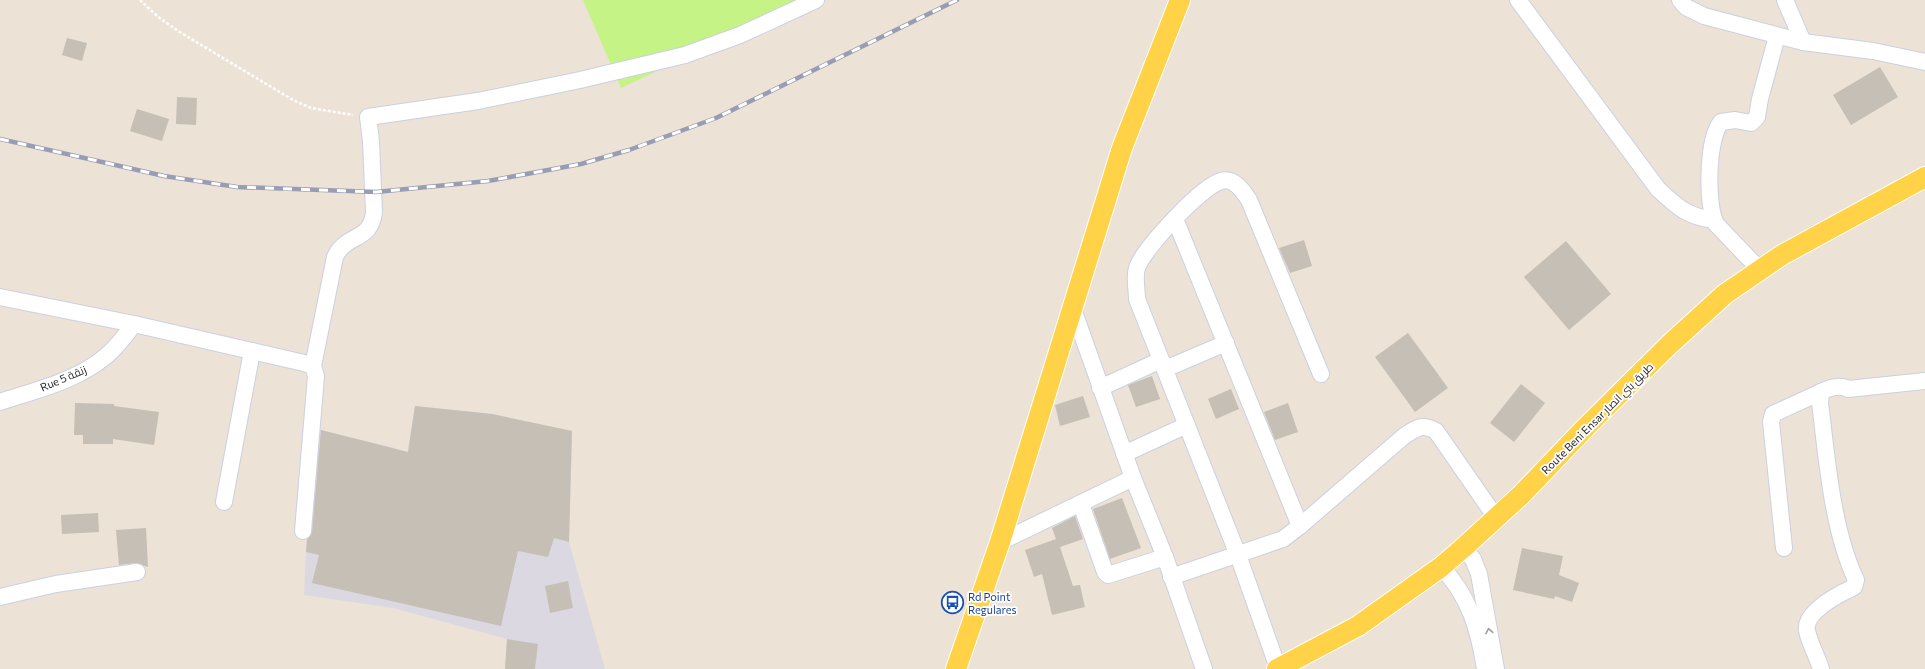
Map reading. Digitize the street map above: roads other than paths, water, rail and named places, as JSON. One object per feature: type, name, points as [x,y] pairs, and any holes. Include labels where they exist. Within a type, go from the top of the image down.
[{"type":"main road","points":[[957,668],[1000,542],[1122,148],[1180,0]]},
{"type":"main road","name":"Route Beni Ensar طريق بني انصار","points":[[1277,668],[1358,626],[1441,567],[1497,519],[1668,345],[1725,294],[1782,255],[1925,177]]},
{"type":"street","points":[[302,531],[316,376],[313,366],[335,257],[342,246],[363,234],[373,223],[374,212],[368,117],[478,101],[678,57],[740,35],[816,0]]},
{"type":"street","points":[[1518,0],[1658,189],[1679,209],[1700,218],[1714,220]]},
{"type":"street","points":[[1680,0],[1686,7],[1704,16],[1777,36],[1803,42],[1873,51],[1925,62]]},
{"type":"street","points":[[1785,0],[1803,42]]},
{"type":"street","points":[[1760,270],[1714,220],[1712,216],[1709,169],[1717,130],[1721,122],[1728,120],[1750,123],[1758,117],[1760,99],[1777,36]]},
{"type":"street","points":[[1277,668],[1238,555],[1137,299],[1136,269],[1146,252],[1175,219],[1206,189],[1221,180],[1230,181],[1239,187],[1249,200],[1321,374]]},
{"type":"street","points":[[1175,219],[1300,526]]},
{"type":"street","points":[[0,297],[134,324],[313,366]]},
{"type":"street","points":[[1073,309],[1124,454],[1165,557],[1204,669]]},
{"type":"street","name":"Rue 5 زنقة","points":[[0,402],[82,373],[106,357],[122,341],[134,324]]},
{"type":"street","points":[[1100,388],[1163,364],[1226,343]]},
{"type":"street","points":[[224,502],[252,351]]},
{"type":"street","points":[[1784,548],[1771,422],[1773,414],[1829,388],[1844,386],[1848,389],[1925,381]]},
{"type":"street","points":[[1821,392],[1820,403],[1836,508],[1847,560],[1856,580],[1854,587],[1839,594],[1816,610],[1807,621],[1807,630],[1821,669]]},
{"type":"street","points":[[1124,454],[1187,425]]},
{"type":"street","points":[[1171,577],[1283,539],[1403,437],[1415,428],[1426,426],[1436,431],[1497,519]]},
{"type":"street","points":[[1000,542],[1133,478]]},
{"type":"street","points":[[1081,504],[1105,572],[1108,575],[1165,557]]},
{"type":"street","points":[[1463,548],[1473,559],[1479,574],[1477,604],[1485,669]]},
{"type":"street","points":[[1441,567],[1477,604],[1496,669]]},
{"type":"street","points":[[0,597],[56,584],[137,572]]},
{"type":"railway","points":[[0,139],[164,176],[237,187],[376,192],[488,181],[581,164],[629,150],[716,118],[957,0]]},
{"type":"place","name":"Rd Point Regulares","points":[[952,602]]}]
